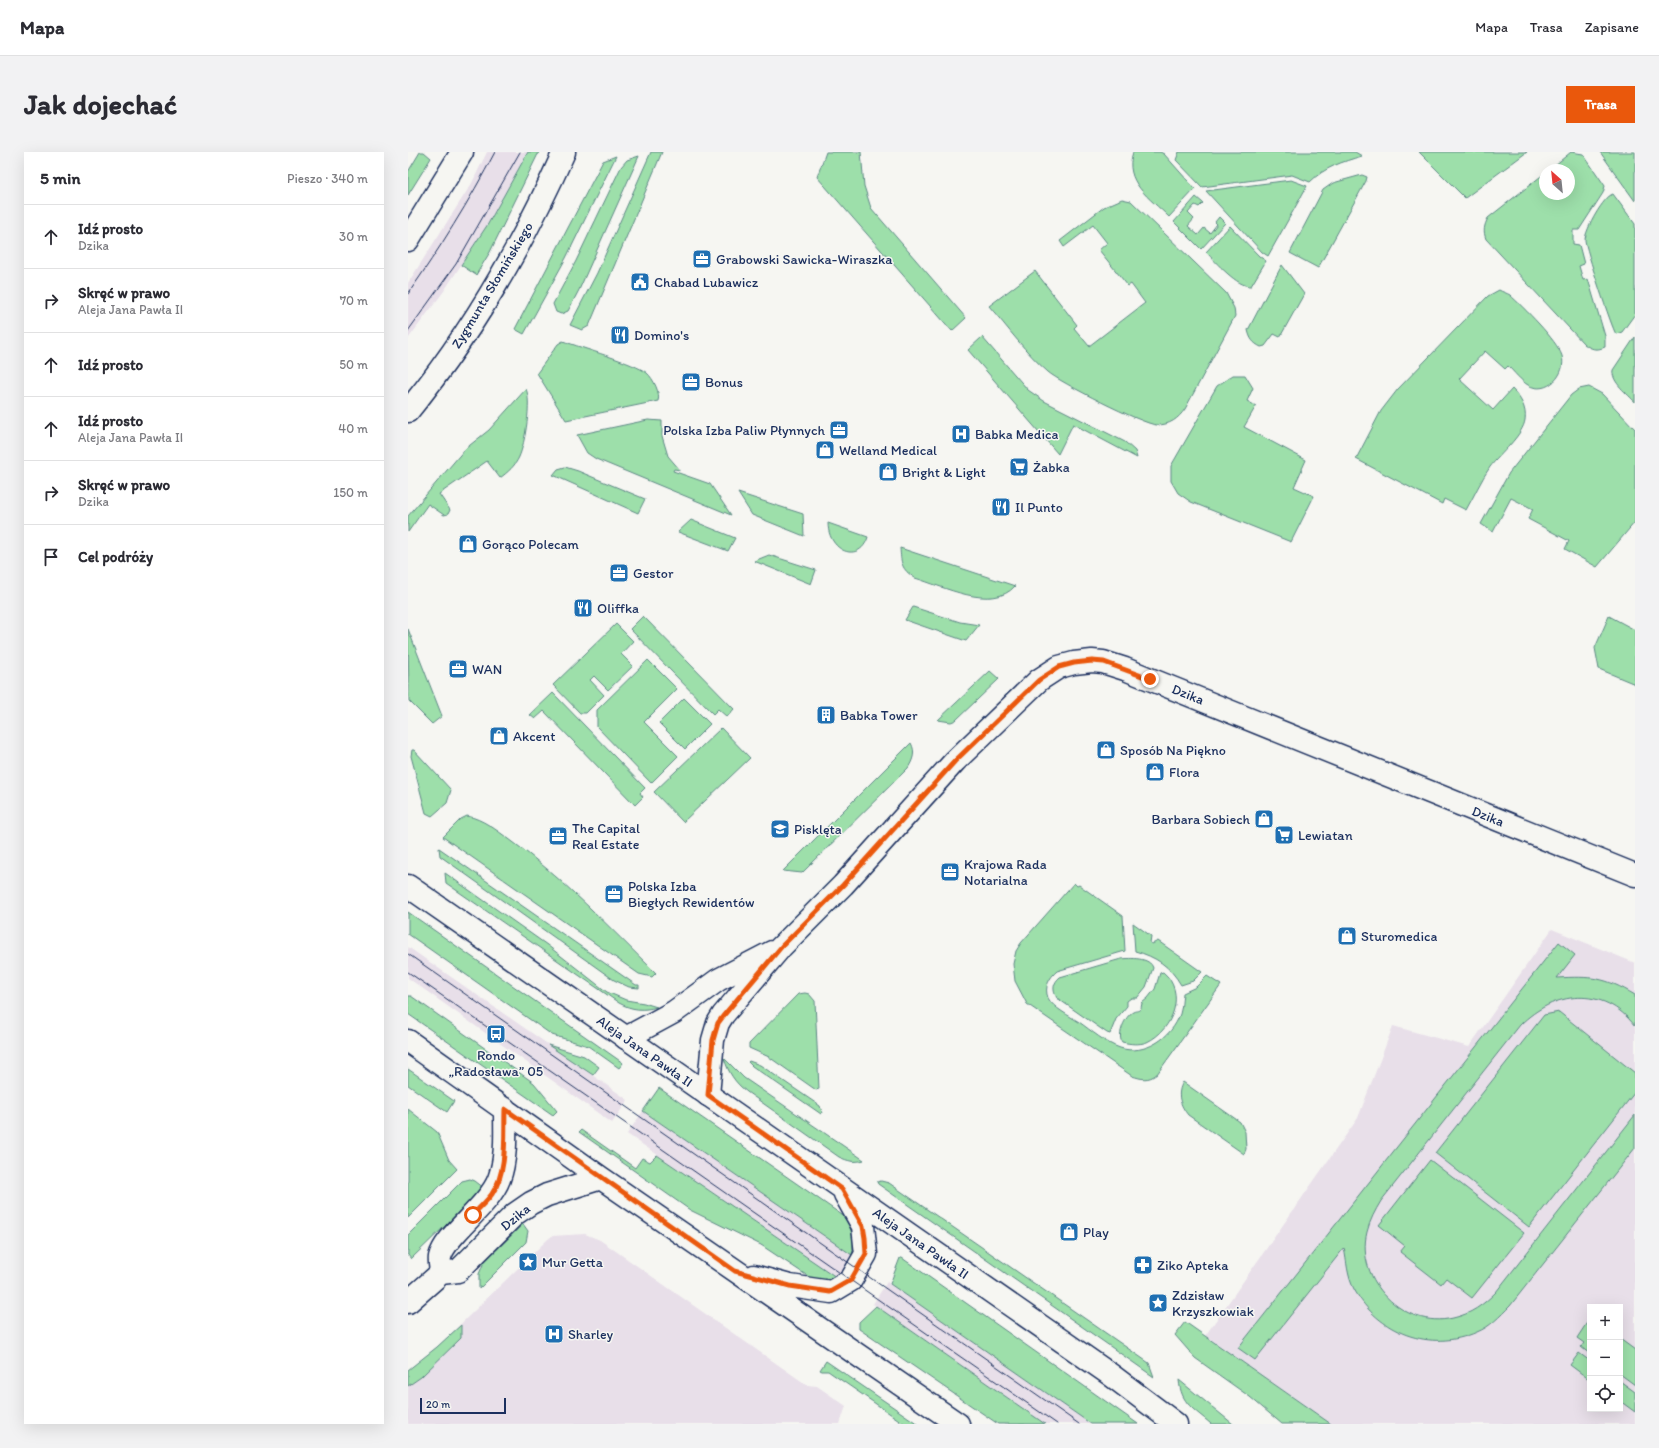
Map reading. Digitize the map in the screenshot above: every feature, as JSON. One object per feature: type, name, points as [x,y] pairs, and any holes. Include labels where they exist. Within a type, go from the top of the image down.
[{"type":"main road","points":[[408,240],[462,152]]},
{"type":"main road","name":"Zygmunta Słomińskiego","points":[[408,411],[448,358],[498,280],[533,217],[564,152]]},
{"type":"main road","name":"Dzika","points":[[708,1095],[713,1040],[718,1023],[782,946],[843,885],[955,761],[1039,680],[1059,667],[1074,663],[1092,661],[1104,662],[1125,669],[1635,875]]},
{"type":"main road","name":"Aleja Jana Pawła II","points":[[408,886],[842,1189],[1112,1375],[1176,1424]]},
{"type":"main road","name":"Dzika","points":[[626,1038],[674,1012],[718,980],[782,946]]},
{"type":"main road","points":[[408,1041],[601,1178],[958,1424]]},
{"type":"main road","points":[[441,1273],[440,1258],[445,1246],[492,1194],[499,1179],[504,1160],[505,1109]]},
{"type":"main road","name":"Dzika","points":[[408,1302],[441,1273],[458,1271],[515,1214],[530,1204],[547,1196],[601,1178]]},
{"type":"main road","points":[[735,1271],[790,1286],[830,1292],[851,1280],[866,1254],[865,1238],[863,1226],[842,1189]]},
{"type":"shaded area","points":[[487,152],[528,152],[488,224],[444,291],[408,339],[408,283],[472,183]]},
{"type":"shaded area","points":[[1552,929],[1635,963],[1635,1424],[1331,1424],[1205,1336],[1358,1118],[1393,1026],[1469,1047]]},
{"type":"shaded area","points":[[408,947],[628,1100],[612,1123],[408,978]]},
{"type":"shaded area","points":[[643,1111],[855,1257],[839,1279],[627,1134]]},
{"type":"shaded area","points":[[585,1234],[600,1240],[807,1385],[817,1386],[846,1406],[840,1424],[408,1424],[408,1370],[437,1347],[552,1236]]},
{"type":"shaded area","points":[[887,1282],[1091,1424],[1045,1424],[873,1304]]},
{"type":"green space","points":[[420,152],[424,152],[431,158],[408,195],[408,172]]},
{"type":"green space","points":[[528,152],[539,152],[490,252],[476,275],[461,265],[488,224]]},
{"type":"green space","points":[[651,152],[662,152],[589,326],[582,330],[570,325],[597,273]]},
{"type":"green space","points":[[826,152],[861,152],[864,186],[871,208],[966,318],[952,331],[817,177]]},
{"type":"green space","points":[[1133,152],[1160,152],[1164,154],[1195,189],[1169,217],[1140,189],[1135,181],[1131,163]]},
{"type":"green space","points":[[1179,152],[1355,152],[1362,156],[1341,163],[1322,172],[1310,182],[1292,175],[1202,187],[1176,160]]},
{"type":"green space","points":[[1419,152],[1527,152],[1465,198]]},
{"type":"green space","points":[[1571,152],[1583,154],[1605,186],[1603,193],[1579,230],[1573,230],[1573,244],[1579,245],[1584,264],[1579,266],[1583,280],[1588,279],[1605,336],[1605,347],[1599,349],[1591,348],[1584,344],[1486,239],[1484,233],[1488,218],[1539,178],[1539,200],[1575,200],[1575,164],[1556,164]]},
{"type":"green space","points":[[1600,152],[1635,152],[1635,201]]},
{"type":"green space","points":[[616,156],[566,258],[524,334],[515,329],[603,161]]},
{"type":"green space","points":[[639,156],[579,290],[568,311],[561,314],[556,312],[553,304],[576,261],[621,167],[627,160]]},
{"type":"green space","points":[[1362,175],[1367,177],[1366,181],[1318,268],[1290,253],[1323,190],[1333,183]]},
{"type":"green space","points":[[1291,180],[1307,186],[1268,256],[1262,252],[1206,191]]},
{"type":"green space","points":[[1613,194],[1635,224],[1635,314],[1622,332],[1616,334],[1609,318],[1585,240],[1588,229],[1600,207],[1609,196]]},
{"type":"green space","points":[[1196,197],[1203,203],[1199,207],[1195,205],[1188,213],[1194,219],[1188,226],[1198,235],[1204,228],[1210,233],[1217,224],[1215,222],[1219,217],[1225,223],[1201,249],[1174,222]]},
{"type":"green space","points":[[1122,199],[1131,201],[1226,293],[1234,308],[1235,316],[1185,409],[1180,416],[1173,421],[1162,425],[1149,423],[1120,411],[1055,377],[1032,357],[989,306],[1035,271],[1077,325],[1074,328],[1089,346],[1145,303],[1131,284],[1128,286],[1099,250],[1107,243],[1093,225],[1064,247],[1060,241],[1104,207]]},
{"type":"green space","points":[[1230,226],[1259,256],[1266,261],[1251,286],[1239,283],[1206,252]]},
{"type":"green space","points":[[1282,265],[1304,294],[1280,337],[1274,334],[1265,346],[1261,347],[1252,340],[1248,330]]},
{"type":"green space","points":[[1499,290],[1510,295],[1547,333],[1559,349],[1563,363],[1558,376],[1554,381],[1542,388],[1535,388],[1520,379],[1508,366],[1505,369],[1485,351],[1459,379],[1493,410],[1512,389],[1518,396],[1525,411],[1525,420],[1520,432],[1490,467],[1466,510],[1444,499],[1442,504],[1356,459],[1381,411],[1398,389],[1488,296]]},
{"type":"green space","points":[[982,337],[1028,390],[1044,401],[1125,442],[1135,451],[1137,458],[1073,424],[1058,454],[968,350]]},
{"type":"green space","points":[[1635,337],[1635,402],[1617,383],[1613,370]]},
{"type":"green space","points":[[563,341],[620,360],[641,369],[652,378],[656,386],[659,398],[658,401],[566,420],[537,373],[558,344]]},
{"type":"green space","points":[[1233,375],[1245,375],[1253,388],[1247,401],[1256,406],[1244,427],[1306,460],[1294,487],[1314,496],[1291,542],[1191,502],[1178,493],[1171,481],[1171,466],[1217,386]]},
{"type":"green space","points":[[1589,387],[1602,394],[1635,429],[1635,522],[1597,567],[1565,549],[1569,541],[1528,519],[1533,509],[1511,498],[1493,532],[1481,524],[1509,473],[1571,395],[1579,389]]},
{"type":"green space","points":[[526,389],[528,395],[528,412],[525,433],[521,451],[513,466],[500,478],[487,461],[439,494],[450,510],[448,514],[444,515],[428,504],[408,532],[408,516],[465,449],[489,430]]},
{"type":"green space","points":[[648,420],[662,421],[662,436],[668,456],[680,470],[674,469],[673,471],[710,484],[731,515],[596,459],[587,453],[577,435]]},
{"type":"green space","points":[[565,467],[645,499],[638,513],[553,475],[558,469]]},
{"type":"green space","points":[[738,493],[803,514],[804,536],[752,515]]},
{"type":"green space","points":[[691,520],[735,538],[728,551],[678,532]]},
{"type":"green space","points":[[828,523],[868,537],[864,545],[858,550],[852,552],[845,551],[833,541],[829,533]]},
{"type":"green space","points":[[900,548],[1015,586],[1005,593],[994,597],[967,595],[953,591],[910,575],[904,569]]},
{"type":"green space","points":[[769,555],[816,570],[811,584],[754,561]]},
{"type":"green space","points":[[913,607],[960,622],[979,625],[966,641],[905,620]]},
{"type":"green space","points":[[643,616],[734,709],[727,717],[718,709],[713,714],[630,629]]},
{"type":"green space","points":[[1609,616],[1635,630],[1635,684],[1599,669],[1595,648]]},
{"type":"green space","points":[[616,624],[633,641],[621,654],[633,666],[608,690],[594,676],[590,680],[604,695],[586,713],[580,713],[553,685]]},
{"type":"green space","points":[[408,629],[442,716],[432,724],[409,701]]},
{"type":"green space","points":[[648,660],[677,689],[644,722],[678,756],[651,783],[597,727],[597,710]]},
{"type":"green space","points":[[990,671],[999,679],[956,720],[951,722],[938,720]]},
{"type":"green space","points":[[553,693],[645,788],[640,793],[643,797],[635,805],[544,711],[535,719],[530,715]]},
{"type":"green space","points":[[684,698],[710,724],[685,749],[659,723]]},
{"type":"green space","points":[[721,728],[750,758],[683,822],[654,792]]},
{"type":"green space","points":[[911,743],[913,746],[913,756],[908,768],[802,873],[783,871]]},
{"type":"green space","points":[[412,750],[414,750],[451,790],[447,803],[432,816],[426,813],[411,756]]},
{"type":"green space","points":[[467,816],[484,822],[529,854],[567,886],[656,973],[652,977],[639,974],[443,837],[461,819]]},
{"type":"green space","points":[[439,848],[636,985],[639,985],[639,988],[629,987],[614,980],[440,856]]},
{"type":"green space","points":[[445,873],[547,945],[607,992],[626,1000],[657,1007],[638,1009],[619,1003],[446,883]]},
{"type":"green space","points":[[1074,883],[1123,916],[1125,951],[1057,971],[1048,983],[1047,994],[1050,1002],[1062,1012],[1114,1046],[1129,1050],[1138,1049],[1156,1043],[1171,1031],[1180,1014],[1183,993],[1196,987],[1207,976],[1221,985],[1157,1074],[1151,1078],[1142,1079],[1132,1076],[1027,1004],[1015,981],[1013,964],[1016,951],[1021,943]]},
{"type":"green space","points":[[408,912],[623,1063],[619,1068],[588,1046],[552,1035],[408,934]]},
{"type":"green space","points":[[1133,923],[1151,936],[1150,943],[1152,944],[1158,941],[1202,972],[1193,981],[1181,985],[1177,978],[1162,963],[1150,956],[1135,951]]},
{"type":"green space","points":[[1559,942],[1575,955],[1557,978],[1579,977],[1598,979],[1615,984],[1635,995],[1635,1026],[1622,1013],[1608,1004],[1594,999],[1578,997],[1548,1005],[1533,1014],[1520,1025],[1381,1201],[1371,1220],[1367,1232],[1365,1250],[1368,1267],[1376,1283],[1387,1298],[1401,1309],[1417,1316],[1435,1320],[1453,1318],[1471,1311],[1481,1305],[1496,1292],[1635,1115],[1635,1148],[1510,1306],[1495,1321],[1482,1330],[1459,1338],[1441,1340],[1424,1339],[1407,1335],[1391,1327],[1377,1317],[1364,1304],[1354,1289],[1349,1274],[1344,1248],[1255,1360],[1238,1348]]},
{"type":"green space","points":[[1121,959],[1144,960],[1151,964],[1153,968],[1146,987],[1137,998],[1131,998],[1127,1001],[1127,1006],[1116,1019],[1110,1034],[1057,998],[1054,992],[1054,987],[1060,977]]},
{"type":"green space","points":[[1163,972],[1170,980],[1174,990],[1174,1010],[1170,1020],[1164,1029],[1147,1042],[1134,1044],[1122,1042],[1120,1035],[1121,1030],[1127,1017],[1141,1008],[1142,1003],[1155,989],[1160,973]]},
{"type":"green space","points":[[798,994],[809,994],[815,1001],[819,1089],[816,1090],[769,1057],[749,1048],[749,1044]]},
{"type":"green space","points":[[408,996],[411,996],[534,1083],[557,1111],[553,1115],[408,1014]]},
{"type":"green space","points":[[1559,1012],[1635,1073],[1635,1092],[1529,1227],[1435,1153],[1544,1015]]},
{"type":"green space","points":[[548,1045],[584,1056],[599,1067],[593,1075]]},
{"type":"green space","points":[[724,1058],[744,1078],[864,1160],[851,1161],[839,1157],[747,1092],[732,1077]]},
{"type":"green space","points":[[749,1061],[760,1065],[820,1106],[822,1112],[821,1114],[752,1066],[748,1062]]},
{"type":"green space","points":[[408,1069],[454,1101],[447,1112],[408,1085]]},
{"type":"green space","points":[[1183,1082],[1240,1122],[1245,1132],[1246,1149],[1244,1154],[1188,1115],[1181,1103],[1179,1095]]},
{"type":"green space","points":[[659,1088],[842,1215],[852,1234],[852,1255],[643,1111]]},
{"type":"green space","points":[[408,1109],[437,1132],[449,1160],[457,1169],[408,1218]]},
{"type":"green space","points":[[581,1130],[635,1168],[642,1158],[650,1162],[657,1155],[836,1277],[824,1281],[812,1279],[761,1245],[690,1210],[579,1132]]},
{"type":"green space","points":[[1430,1160],[1524,1233],[1472,1298],[1446,1278],[1441,1284],[1400,1252],[1405,1246],[1379,1225]]},
{"type":"green space","points":[[470,1179],[484,1188],[411,1259],[408,1255],[408,1235],[462,1181]]},
{"type":"green space","points":[[881,1181],[889,1183],[1149,1363],[1154,1377],[878,1184],[877,1182]]},
{"type":"green space","points":[[523,1224],[528,1231],[526,1242],[479,1289],[479,1274],[484,1262]]},
{"type":"green space","points":[[900,1258],[1138,1424],[1091,1424],[890,1284]]},
{"type":"green space","points":[[876,1306],[1045,1424],[998,1424],[859,1329],[859,1322]]},
{"type":"green space","points":[[1185,1322],[1331,1424],[1282,1424],[1250,1397],[1195,1358],[1175,1335]]},
{"type":"green space","points":[[1587,1323],[1587,1352],[1581,1347],[1584,1343],[1577,1338]]},
{"type":"green space","points":[[461,1325],[461,1338],[421,1377],[408,1386],[408,1370],[437,1347]]},
{"type":"green space","points":[[1623,1341],[1635,1350],[1635,1385],[1623,1376]]},
{"type":"green space","points":[[1579,1353],[1587,1359],[1587,1378],[1570,1365]]},
{"type":"green space","points":[[826,1361],[918,1424],[905,1424],[828,1371],[820,1370]]},
{"type":"green space","points":[[1179,1380],[1233,1424],[1211,1424],[1194,1410],[1186,1401],[1182,1395]]},
{"type":"green space","points":[[1623,1383],[1635,1392],[1635,1412],[1623,1403]]},
{"type":"tram line","points":[[408,294],[454,224],[495,152]]},
{"type":"tram line","points":[[408,331],[456,264],[520,152]]},
{"type":"tram line","points":[[408,954],[1079,1424]]},
{"type":"tram line","points":[[408,972],[1057,1424]]},
{"type":"place","name":"Grabowski Sawicka-Wiraszka","points":[[702,259]]},
{"type":"place","name":"Chabad Lubawicz","points":[[640,282]]},
{"type":"place","name":"Domino's","points":[[620,335]]},
{"type":"place","name":"Bonus","points":[[691,382]]},
{"type":"place","name":"Polska Izba Paliw Płynnych","points":[[839,430]]},
{"type":"place","name":"Babka Medica","points":[[961,434]]},
{"type":"place","name":"Welland Medical","points":[[825,450]]},
{"type":"place","name":"Żabka","points":[[1019,467]]},
{"type":"place","name":"Bright & Light","points":[[888,472]]},
{"type":"place","name":"Il Punto","points":[[1001,507]]},
{"type":"place","name":"Gorąco Polecam","points":[[468,544]]},
{"type":"place","name":"Gestor","points":[[619,573]]},
{"type":"place","name":"Oliffka","points":[[583,608]]},
{"type":"place","name":"WAN","points":[[458,669]]},
{"type":"place","name":"Babka Tower","points":[[826,715]]},
{"type":"place","name":"Akcent","points":[[499,736]]},
{"type":"place","name":"Sposób Na Piękno","points":[[1106,750]]},
{"type":"place","name":"Flora","points":[[1155,772]]},
{"type":"place","name":"Barbara Sobiech","points":[[1264,819]]},
{"type":"place","name":"Pisklęta","points":[[780,829]]},
{"type":"place","name":"Lewiatan","points":[[1284,835]]},
{"type":"place","name":"The Capital Real Estate","points":[[558,836]]},
{"type":"place","name":"Krajowa Rada Notarialna","points":[[950,872]]},
{"type":"place","name":"Polska Izba Biegłych Rewidentów","points":[[614,894]]},
{"type":"place","name":"Sturomedica","points":[[1347,936]]},
{"type":"place","name":"Rondo „Radosława” 05","points":[[496,1034]]},
{"type":"place","name":"Play","points":[[1069,1232]]},
{"type":"place","name":"Mur Getta","points":[[528,1262]]},
{"type":"place","name":"Ziko Apteka","points":[[1143,1265]]},
{"type":"place","name":"Zdzisław Krzyszkowiak","points":[[1158,1303]]},
{"type":"place","name":"Sharley","points":[[554,1334]]},
{"type":"route","points":[[473,1215],[492,1194],[499,1179],[504,1155],[505,1109],[735,1271],[790,1286],[830,1292],[851,1280],[866,1254],[865,1238],[863,1226],[842,1189],[708,1095],[713,1040],[718,1023],[782,946],[843,885],[955,761],[1039,680],[1059,667],[1074,663],[1092,661],[1104,662],[1150,679]]}]
